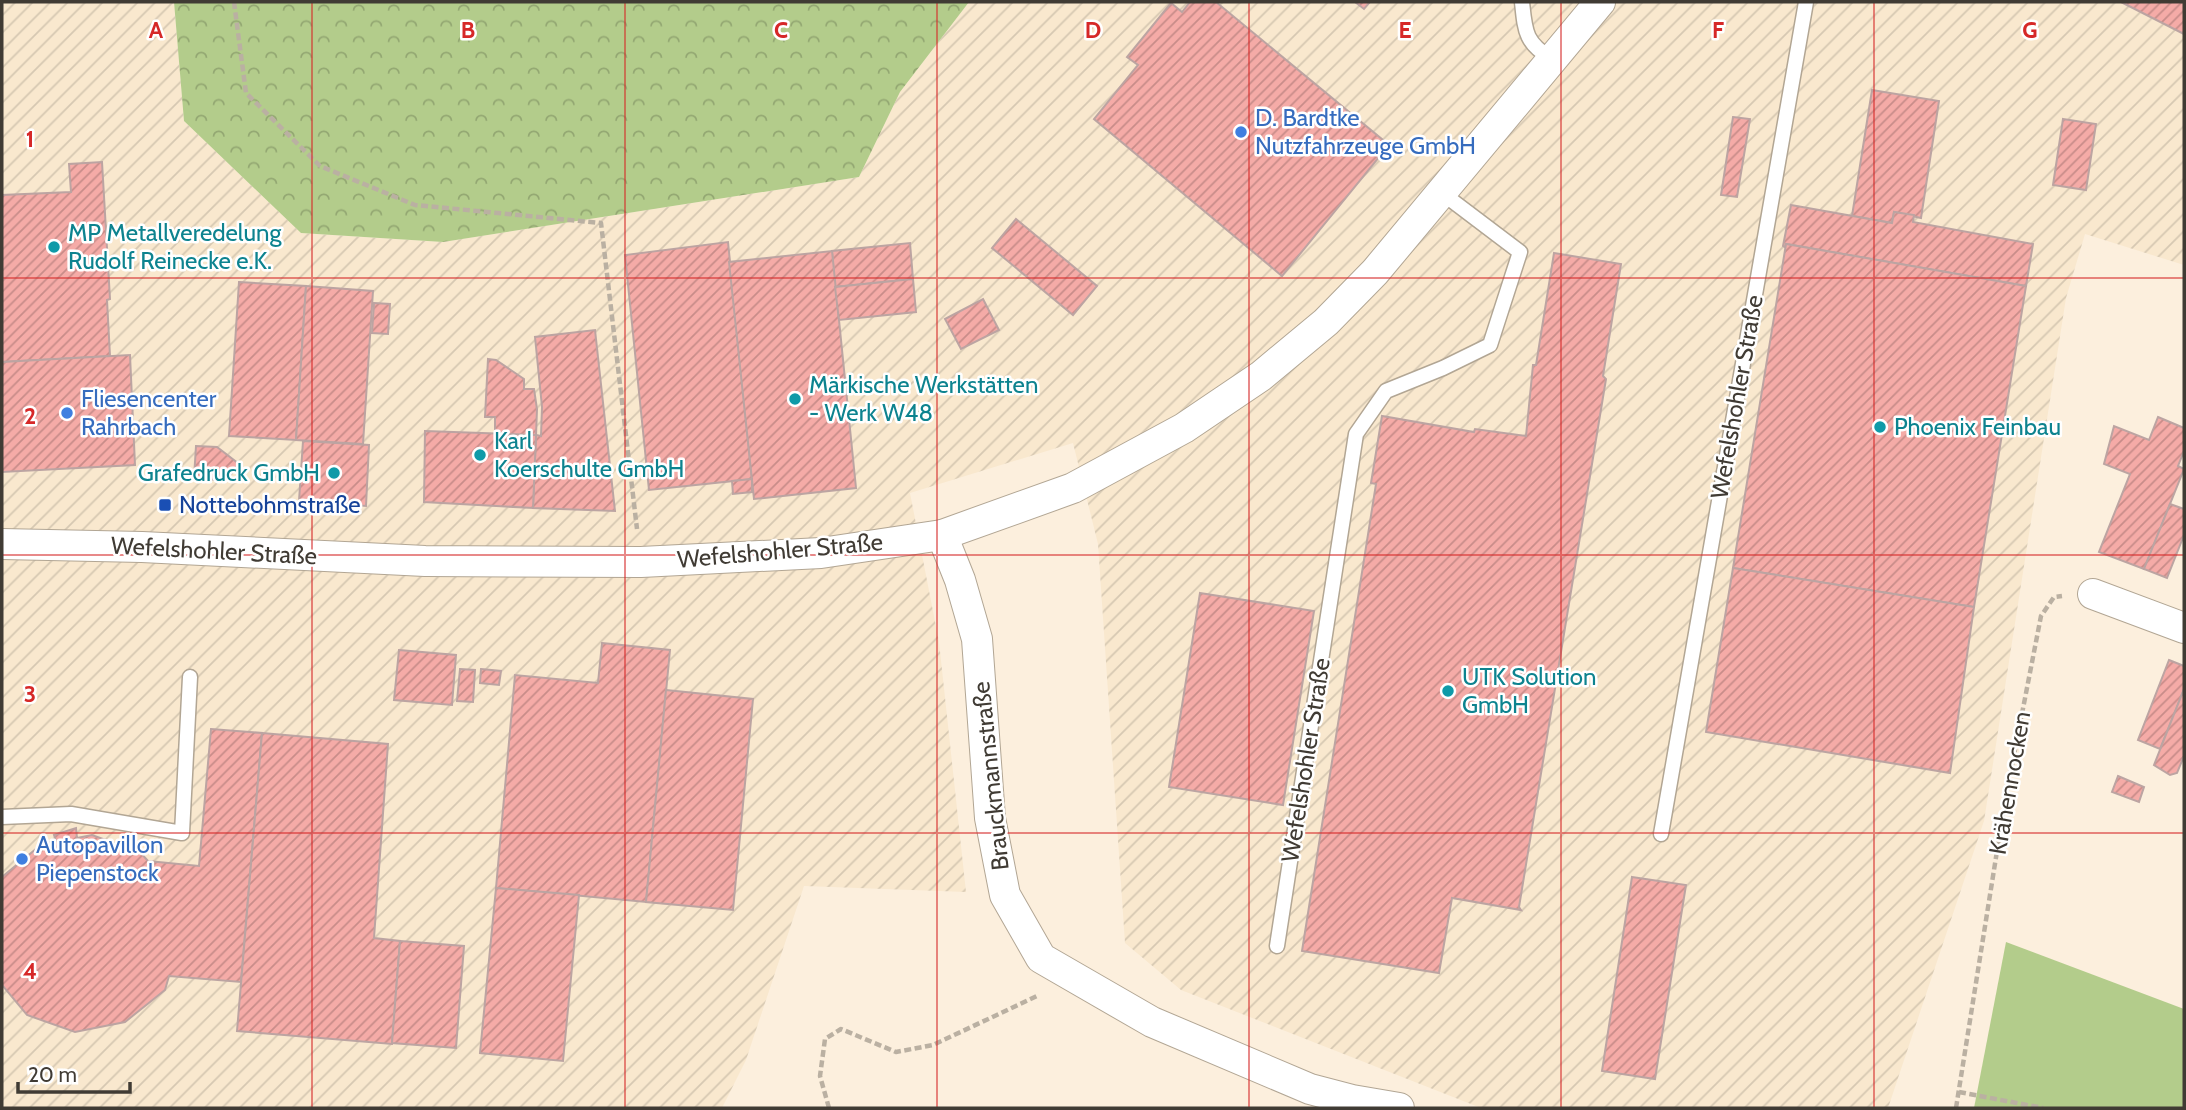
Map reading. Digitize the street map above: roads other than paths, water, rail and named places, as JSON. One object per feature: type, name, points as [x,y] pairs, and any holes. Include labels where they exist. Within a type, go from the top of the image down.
[{"type":"street","name":"Wefelshohler Straße","points":[[2,544],[142,547],[425,561],[641,562],[821,553],[942,535],[1073,488],[1184,428],[1261,376],[1326,322],[1375,272],[1600,2]]},
{"type":"street","name":"Brauckmannstraße","points":[[942,535],[960,580],[977,639],[990,818],[1004,895],[1041,958],[1152,1023],[1310,1089],[1399,1108]]},
{"type":"street","points":[[2093,594],[2184,628]]},
{"type":"lane","points":[[1522,2],[1525,31],[1535,48],[1552,59]]},
{"type":"lane","name":"Wefelshohler Straße","points":[[1661,834],[1806,2]]},
{"type":"lane","name":"Wefelshohler Straße","points":[[1277,946],[1356,434],[1386,391],[1443,369],[1490,345],[1520,252],[1442,192]]},
{"type":"lane","points":[[2,817],[71,814],[181,833],[190,677]]},
{"type":"place","name":"D. Bardtke Nutzfahrzeuge GmbH","points":[[1241,132]]},
{"type":"place","name":"MP Metallveredelung Rudolf Reinecke e.K.","points":[[54,247]]},
{"type":"place","name":"Märkische Werkstätten - Werk W48","points":[[795,399]]},
{"type":"place","name":"Fliesencenter Rahrbach","points":[[67,413]]},
{"type":"place","name":"Phoenix Feinbau","points":[[1880,427]]},
{"type":"place","name":"Karl Koerschulte GmbH","points":[[480,455]]},
{"type":"place","name":"Grafedruck GmbH","points":[[334,473]]},
{"type":"place","name":"Nottebohmstraße","points":[[165,505]]},
{"type":"place","name":"UTK Solution GmbH","points":[[1448,691]]},
{"type":"place","name":"Autopavillon Piepenstock","points":[[22,859]]}]
